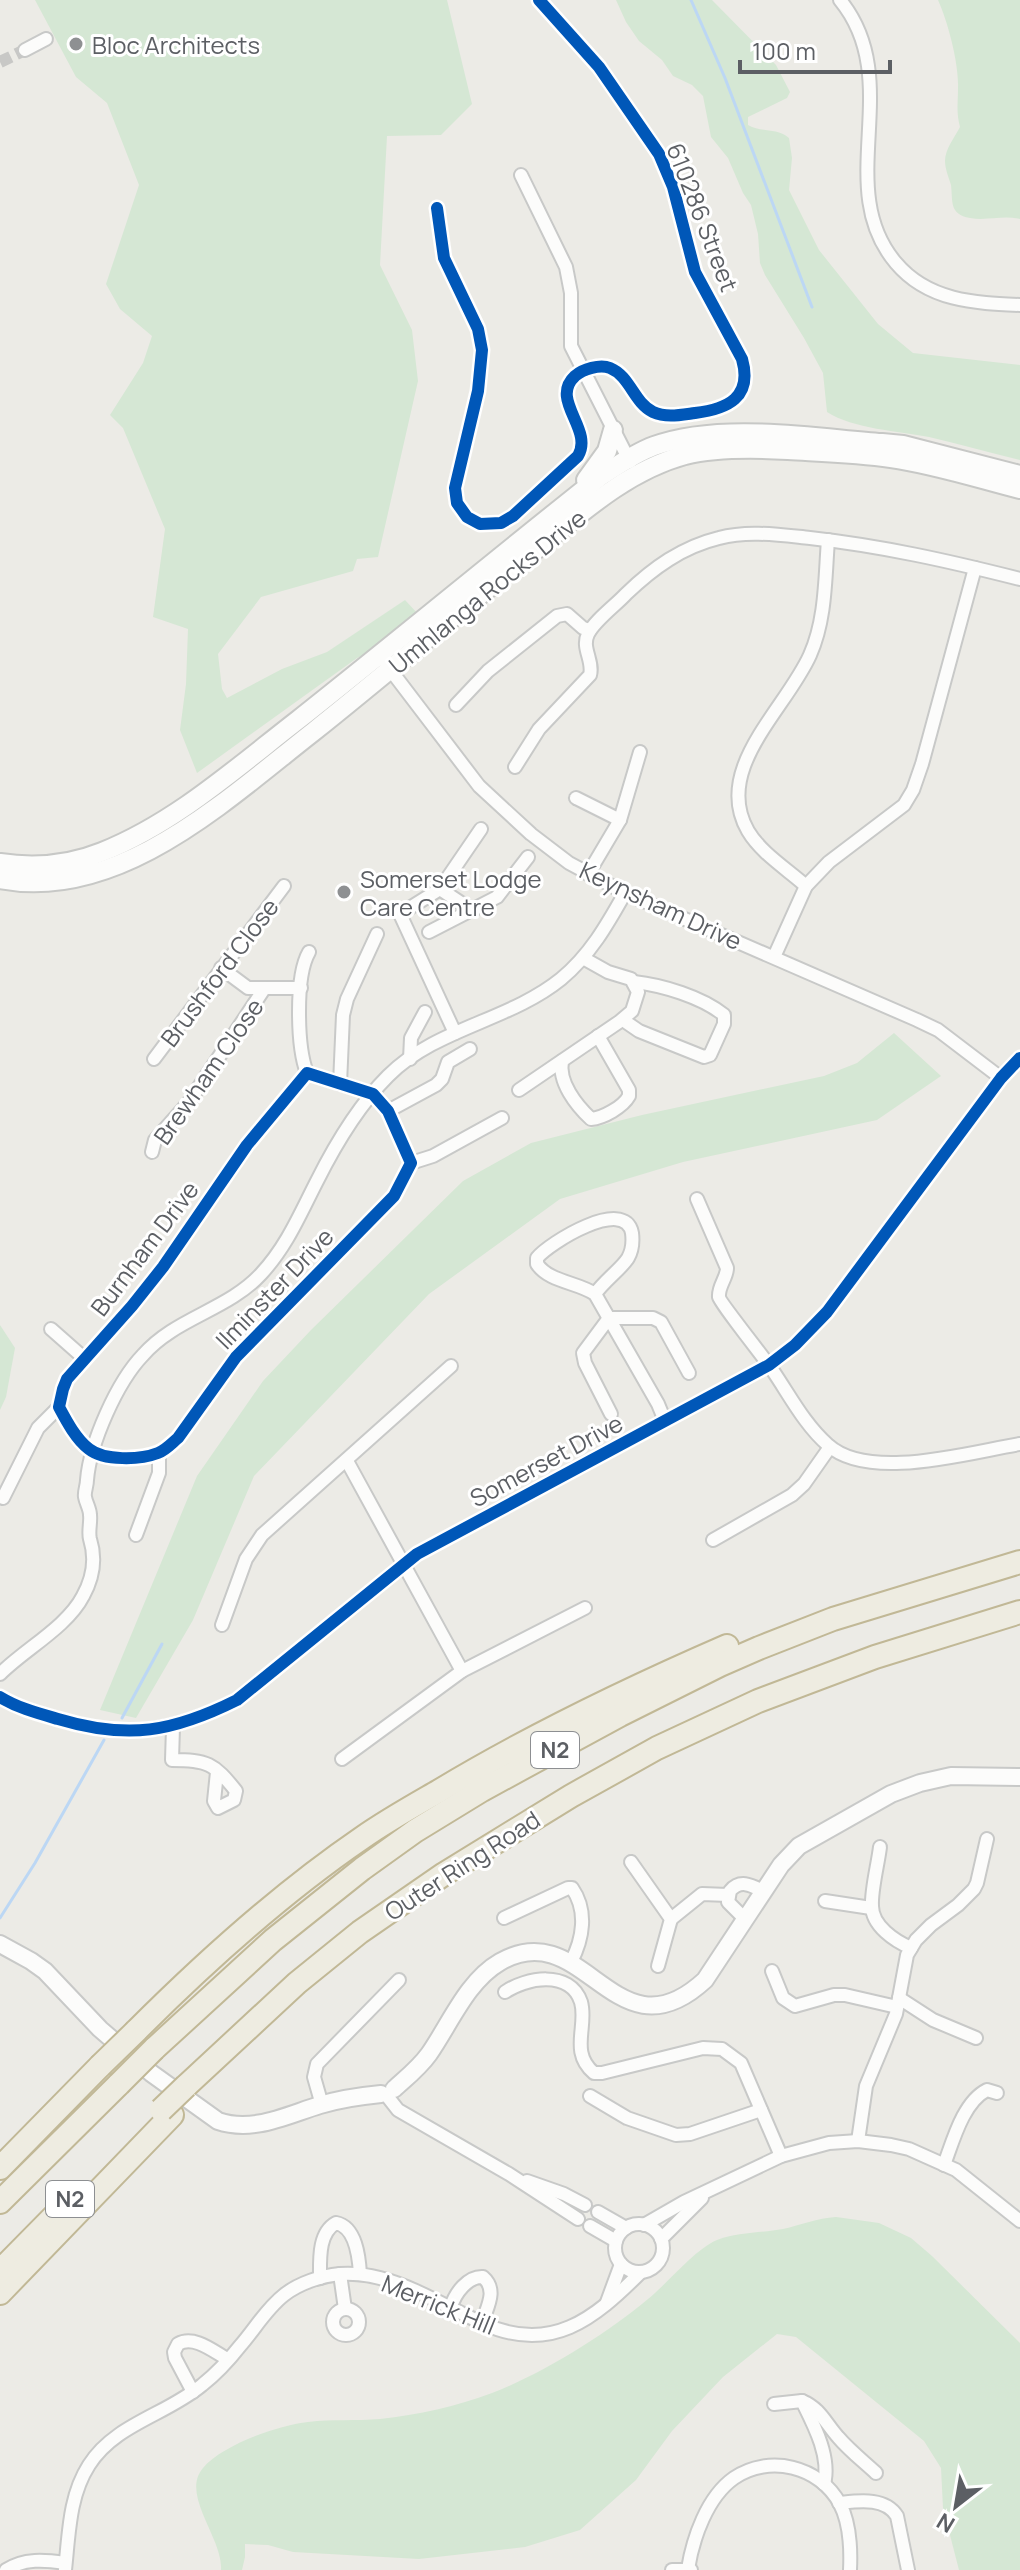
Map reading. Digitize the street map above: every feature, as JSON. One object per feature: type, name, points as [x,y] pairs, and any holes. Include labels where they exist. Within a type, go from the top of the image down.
[{"type":"highway","name":"Outer Ring Road","points":[[0,2202],[111,2075],[146,2041],[362,1869],[415,1831],[595,1728],[720,1665],[833,1619],[1020,1562]]},
{"type":"highway","points":[[146,2041],[188,1980],[273,1906],[361,1838],[470,1772],[645,1681],[737,1642],[803,1616],[848,1603],[911,1597]]},
{"type":"highway","name":"Outer Ring Road","points":[[0,2271],[141,2128],[167,2112],[190,2090],[254,2022],[297,1983],[398,1904],[571,1796],[657,1748],[746,1706],[819,1677],[1020,1612]]},
{"type":"highway","points":[[0,2168],[111,2075]]},
{"type":"highway","points":[[0,2187],[111,2075]]},
{"type":"highway","points":[[0,2293],[167,2112]]},
{"type":"highway","points":[[0,2278],[141,2128]]},
{"type":"main road","points":[[560,509],[598,467],[613,430]]},
{"type":"main road","name":"Umhlanga Rocks Drive","points":[[0,863],[69,862],[96,855],[132,838],[213,787],[386,663],[530,554],[596,502],[654,446],[689,437],[727,433],[903,445],[1020,475]]},
{"type":"main road","name":"Umhlanga Rocks Drive","points":[[0,879],[38,883],[65,881],[103,870],[177,835],[216,808],[560,509],[632,466],[702,452],[766,449],[889,457],[1020,489]]},
{"type":"street","name":"610286 Street","points":[[539,0],[599,67],[659,154],[670,178],[695,272],[742,359],[745,374],[742,388],[729,404],[711,411],[667,416],[646,408],[614,370],[602,367],[583,371]]},
{"type":"street","points":[[840,0],[859,31],[868,57],[871,84],[867,181],[869,207],[880,240],[901,269],[935,293],[965,301],[1020,305]]},
{"type":"street","points":[[25,50],[46,39]]},
{"type":"street","points":[[521,175],[566,267],[571,293],[570,344],[632,466]]},
{"type":"street","points":[[437,208],[444,258],[478,329],[482,350],[478,391],[455,488],[457,503],[469,519],[488,525],[507,520],[578,456],[583,437],[570,410],[568,395],[572,380],[583,371]]},
{"type":"street","points":[[515,767],[539,729],[590,675],[592,668],[586,642],[590,630],[657,567],[697,545],[743,534],[828,540],[895,549],[1020,579]]},
{"type":"street","points":[[806,886],[753,838],[739,809],[738,790],[745,760],[811,654],[820,624],[828,540]]},
{"type":"street","points":[[774,957],[806,886],[829,862],[897,812],[913,790],[975,568]]},
{"type":"street","points":[[456,705],[488,671],[557,616],[567,614],[590,630]]},
{"type":"street","name":"Keynsham Drive","points":[[386,663],[461,765],[489,796],[569,863],[625,893],[896,1009],[938,1030],[1001,1078]]},
{"type":"street","points":[[588,874],[620,820],[640,752]]},
{"type":"street","points":[[576,798],[620,820]]},
{"type":"street","points":[[455,1033],[401,913],[440,889],[481,829]]},
{"type":"street","points":[[429,932],[497,897],[528,857]]},
{"type":"street","name":"Brushford Close","points":[[154,1059],[284,886]]},
{"type":"street","points":[[440,889],[473,911]]},
{"type":"street","points":[[0,1674],[63,1621],[77,1605],[90,1580],[98,1512],[86,1489],[89,1464],[120,1387],[144,1352],[163,1336],[232,1299],[260,1275],[294,1229],[329,1158],[388,1076],[410,1059],[455,1033],[525,1001],[559,980],[583,958],[602,934],[625,893]]},
{"type":"street","points":[[340,1084],[343,1015],[347,999],[377,934]]},
{"type":"street","points":[[309,952],[302,968],[299,1031],[302,1060],[307,1073],[373,1094],[388,1111],[411,1163],[433,1156],[502,1118]]},
{"type":"street","points":[[583,958],[608,972],[634,982],[659,985],[724,1015],[724,1024],[710,1055],[704,1057],[639,1031],[623,1020]]},
{"type":"street","points":[[221,968],[248,988],[301,988]]},
{"type":"street","points":[[519,1090],[623,1020],[632,1011],[637,999],[634,982]]},
{"type":"street","name":"Brewham Close","points":[[152,1152],[155,1140],[189,1102],[264,989]]},
{"type":"street","points":[[410,1059],[411,1038],[425,1012]]},
{"type":"street","points":[[562,1061],[560,1071],[563,1082],[591,1119],[624,1104],[629,1090],[598,1036]]},
{"type":"street","points":[[388,1111],[436,1085],[442,1079],[448,1062],[470,1049]]},
{"type":"street","name":"Somerset Drive","points":[[0,1697],[16,1706],[82,1727],[136,1732],[173,1727],[203,1717],[237,1700],[417,1554],[769,1365],[795,1345],[827,1312],[1001,1078],[1020,1058]]},
{"type":"street","name":"Burnham Drive","points":[[3,1498],[38,1428],[59,1407],[67,1379],[163,1267],[247,1145],[307,1073]]},
{"type":"street","name":"Ilminster Drive","points":[[159,1453],[178,1438],[255,1336],[394,1196],[411,1163]]},
{"type":"street","points":[[697,1199],[727,1268],[719,1293],[721,1302],[802,1415],[830,1447],[869,1463],[901,1464],[1020,1444]]},
{"type":"street","points":[[595,1294],[630,1253],[632,1233],[622,1221],[604,1220],[574,1231],[543,1251],[537,1258],[539,1268],[547,1275],[595,1294],[665,1421]]},
{"type":"street","points":[[609,1318],[653,1318],[661,1322],[689,1373]]},
{"type":"street","points":[[609,1318],[583,1353],[611,1414]]},
{"type":"street","points":[[51,1329],[85,1359]]},
{"type":"street","points":[[222,1625],[242,1569],[262,1535],[451,1366]]},
{"type":"street","points":[[59,1407],[76,1434],[93,1452],[114,1457],[159,1453],[159,1473],[136,1535]]},
{"type":"street","points":[[713,1540],[792,1495],[804,1484],[830,1447]]},
{"type":"street","points":[[347,1461],[462,1671]]},
{"type":"street","points":[[342,1759],[462,1671],[585,1608]]},
{"type":"street","points":[[173,1727],[172,1760],[204,1761],[217,1772]]},
{"type":"street","points":[[0,1944],[45,1971],[100,2029],[209,2117],[228,2125],[255,2125],[387,2090],[411,2073],[428,2055],[477,1982],[499,1962],[526,1953],[543,1953],[571,1962],[631,2003],[645,2006],[671,2003],[683,1998],[705,1980],[763,1891],[799,1846],[905,1788],[951,1776],[1020,1777]]},
{"type":"street","points":[[858,2141],[866,2086],[898,2002],[907,1955],[931,1925],[974,1889],[987,1839]]},
{"type":"street","points":[[880,1847],[871,1908],[884,1930],[911,1948]]},
{"type":"street","points":[[631,1862],[671,1919]]},
{"type":"street","points":[[745,1919],[730,1905],[728,1895],[733,1887],[741,1883],[763,1891]]},
{"type":"street","points":[[504,1918],[572,1888],[580,1906],[583,1932],[571,1962]]},
{"type":"street","points":[[658,1966],[671,1919],[702,1894],[728,1895]]},
{"type":"street","points":[[825,1901],[871,1908]]},
{"type":"street","points":[[772,1971],[783,1998],[795,2006],[834,1995],[898,2002],[976,2038]]},
{"type":"street","points":[[505,1992],[526,1981],[538,1979],[561,1982],[572,1990],[582,2007],[580,2045],[583,2058],[594,2073],[703,2048],[722,2049],[741,2063],[781,2156]]},
{"type":"street","points":[[322,2105],[314,2077],[317,2064],[399,1980]]},
{"type":"street","points":[[387,2090],[398,2110],[509,2174],[578,2219]]},
{"type":"street","points":[[944,2165],[967,2111],[981,2093],[987,2090],[997,2093]]},
{"type":"street","points":[[590,2096],[627,2118],[676,2135],[708,2129],[761,2110]]},
{"type":"street","points":[[598,2212],[626,2228],[644,2225],[684,2202],[781,2156],[829,2143],[858,2141],[909,2149],[944,2165],[968,2178],[1020,2220]]},
{"type":"street","points":[[509,2174],[585,2205]]},
{"type":"street","points":[[661,2239],[707,2192]]},
{"type":"street","name":"Merrick Hill","points":[[320,2278],[325,2233],[336,2223],[345,2225],[349,2230],[360,2274]]},
{"type":"street","points":[[626,2228],[616,2241],[616,2253],[621,2264],[641,2272],[659,2261],[662,2254],[657,2232],[644,2225]]},
{"type":"street","points":[[590,2226],[616,2241]]},
{"type":"street","points":[[606,2305],[621,2264]]},
{"type":"street","name":"Merrick Hill","points":[[6,2570],[21,2563],[44,2560],[65,2567],[74,2497],[90,2462],[114,2437],[193,2392],[240,2347],[265,2313],[284,2295],[302,2284],[340,2274],[378,2277],[405,2286],[482,2323],[515,2334],[545,2335],[578,2324],[606,2305],[641,2272]]},
{"type":"street","points":[[340,2274],[345,2309]]},
{"type":"street","points":[[451,2307],[466,2284],[475,2277],[483,2277],[492,2291],[482,2323]]},
{"type":"street","points":[[193,2392],[175,2358],[178,2344],[188,2340],[196,2342],[227,2359]]},
{"type":"street","points":[[802,2401],[824,2455],[824,2484]]},
{"type":"street","points":[[774,2404],[802,2401],[810,2404],[836,2435],[876,2473]]},
{"type":"street","points":[[672,2570],[690,2570],[692,2549],[709,2507],[733,2479],[755,2468],[785,2465],[800,2469],[824,2484],[839,2503],[847,2523],[850,2570]]},
{"type":"street","points":[[839,2503],[876,2502],[889,2506],[894,2511],[908,2570]]},
{"type":"green space","points":[[35,0],[447,0],[472,104],[441,135],[387,136],[380,265],[412,330],[418,381],[378,557],[357,559],[353,571],[261,597],[218,654],[222,689],[227,698],[282,669],[327,652],[405,600],[419,615],[373,651],[357,658],[197,773],[180,730],[188,629],[153,617],[165,529],[123,428],[110,415],[143,363],[152,336],[120,309],[106,284],[139,185],[107,103],[76,77]]},
{"type":"green space","points":[[616,0],[712,0],[776,65],[790,92],[787,98],[748,117],[748,125],[779,132],[789,138],[792,158],[789,190],[819,250],[878,324],[913,353],[1020,365],[1020,460],[929,437],[863,426],[827,412],[823,373],[765,275],[760,263],[758,234],[751,205],[728,158],[711,137],[703,96],[692,85],[673,76],[662,60],[639,41]]},
{"type":"green space","points":[[938,0],[1020,0],[1020,219],[970,218],[958,214],[953,206],[945,157],[960,127],[958,78],[952,43]]},
{"type":"green space","points":[[894,1033],[941,1076],[877,1120],[683,1162],[560,1199],[429,1294],[254,1476],[193,1620],[136,1718],[100,1710],[197,1476],[263,1381],[463,1181],[531,1143],[642,1115],[824,1076],[857,1063]]},
{"type":"green space","points":[[0,1325],[15,1348],[6,1397],[0,1410]]},
{"type":"green space","points":[[836,2217],[879,2223],[911,2238],[1020,2343],[1020,2570],[959,2570],[943,2508],[941,2468],[924,2441],[796,2337],[777,2334],[723,2377],[672,2431],[636,2480],[580,2530],[525,2547],[419,2559],[293,2552],[268,2545],[245,2544],[242,2570],[221,2570],[216,2544],[196,2491],[197,2479],[203,2468],[223,2452],[267,2432],[296,2424],[409,2415],[492,2393],[553,2364],[613,2326],[709,2244],[725,2237],[783,2229]]},
{"type":"waterway","points":[[691,0],[725,78],[812,307]]},
{"type":"waterway","points":[[122,1718],[162,1644]]},
{"type":"waterway","points":[[0,1918],[35,1863],[104,1740]]},
{"type":"tunnel","points":[[0,62],[25,50]]},
{"type":"cycle path","points":[[437,208],[444,258],[478,329],[482,350],[478,391],[455,488],[457,503],[467,517],[480,524],[501,523],[513,516],[578,456],[581,435],[567,395],[568,385],[582,371],[610,368],[622,377],[647,408],[663,415],[707,411],[727,404],[740,392],[744,383],[742,359],[695,272],[673,187],[659,154],[599,67],[539,0]]},
{"type":"cycle path","points":[[0,1697],[21,1707],[83,1726],[129,1731],[171,1726],[237,1700],[417,1554],[769,1365],[795,1345],[827,1312],[1001,1078],[1020,1058]]},
{"type":"cycle path","points":[[307,1073],[373,1094],[388,1111],[411,1163],[394,1196],[236,1357],[169,1446],[158,1453],[132,1458],[96,1453],[84,1445],[59,1407],[67,1379],[163,1267],[247,1145],[307,1073]]},
{"type":"place","name":"Bloc Architects","points":[[76,44]]},
{"type":"place","name":"Somerset Lodge Care Centre","points":[[344,892]]}]
